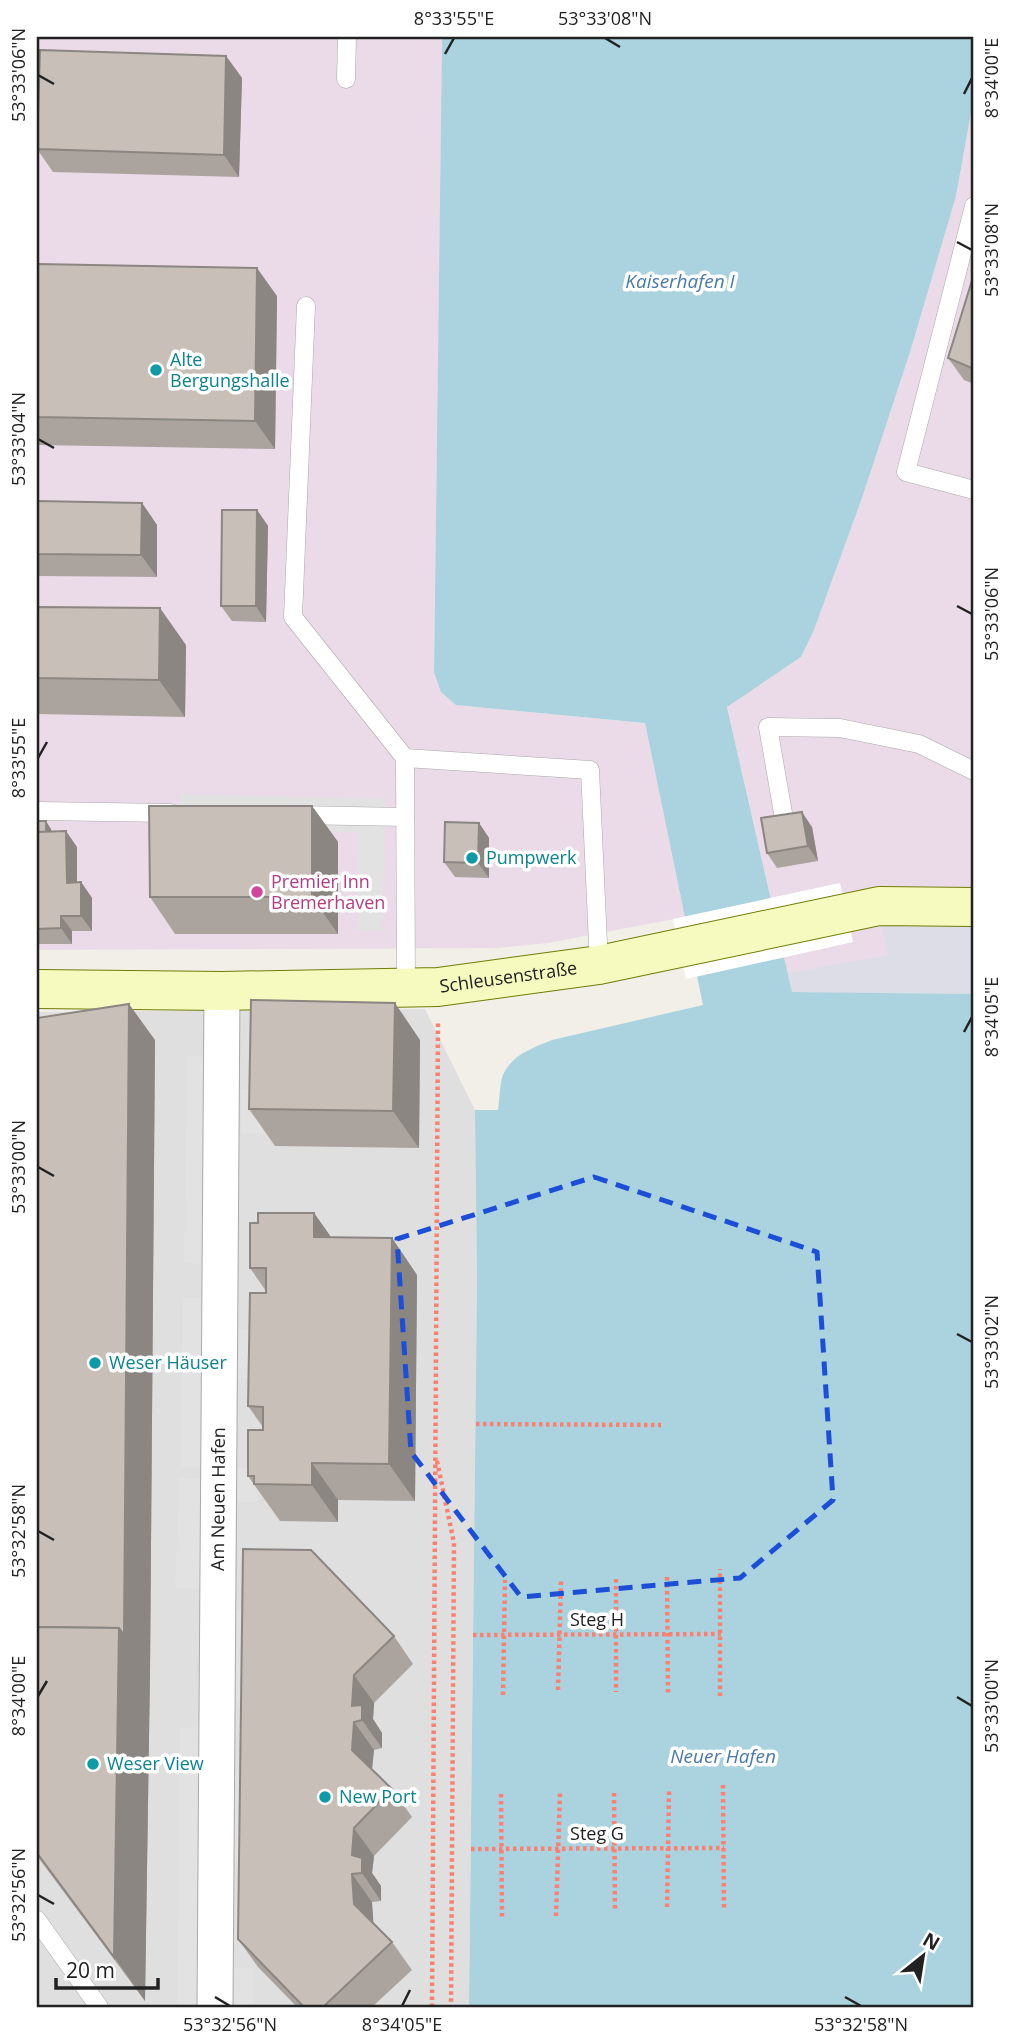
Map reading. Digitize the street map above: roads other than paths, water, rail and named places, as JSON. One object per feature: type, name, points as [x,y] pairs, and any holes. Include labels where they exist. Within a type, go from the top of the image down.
[{"type":"street","name":"Schleusenstraße","points":[[37,989],[222,991],[422,987],[599,965],[879,906],[974,907]]},
{"type":"street","name":"Am Neuen Hafen","points":[[215,2007],[222,991]]},
{"type":"lane","points":[[346,79],[347,37]]},
{"type":"lane","points":[[974,206],[906,472],[974,490]]},
{"type":"lane","points":[[306,306],[293,617],[405,758],[405,817],[422,987]]},
{"type":"lane","points":[[783,813],[768,727],[840,729],[919,744],[974,771]]},
{"type":"lane","points":[[405,758],[590,770],[599,965]]},
{"type":"lane","points":[[37,811],[191,814]]},
{"type":"lane","points":[[275,815],[405,817]]},
{"type":"lane","points":[[37,1920],[99,2007]]},
{"type":"water","points":[[442,37],[974,37],[974,96],[956,196],[911,349],[862,498],[814,630],[801,657],[727,707],[792,992],[974,994],[974,2007],[469,2007],[477,1280],[475,1110],[498,1110],[505,1071],[514,1060],[532,1048],[552,1040],[703,1005],[645,723],[456,705],[441,692],[434,672]]},
{"type":"place","name":"Alte Bergungshalle","points":[[156,370]]},
{"type":"place","name":"Pumpwerk","points":[[472,858]]},
{"type":"place","name":"Premier Inn Bremerhaven","points":[[257,892]]},
{"type":"place","name":"Weser Häuser","points":[[95,1363]]},
{"type":"place","name":"Weser View","points":[[93,1764]]},
{"type":"place","name":"New Port","points":[[325,1797]]},
{"type":"water label","name":"Kaiserhafen I","points":[[680,281]]},
{"type":"water label","name":"Neuer Hafen","points":[[723,1756]]}]
